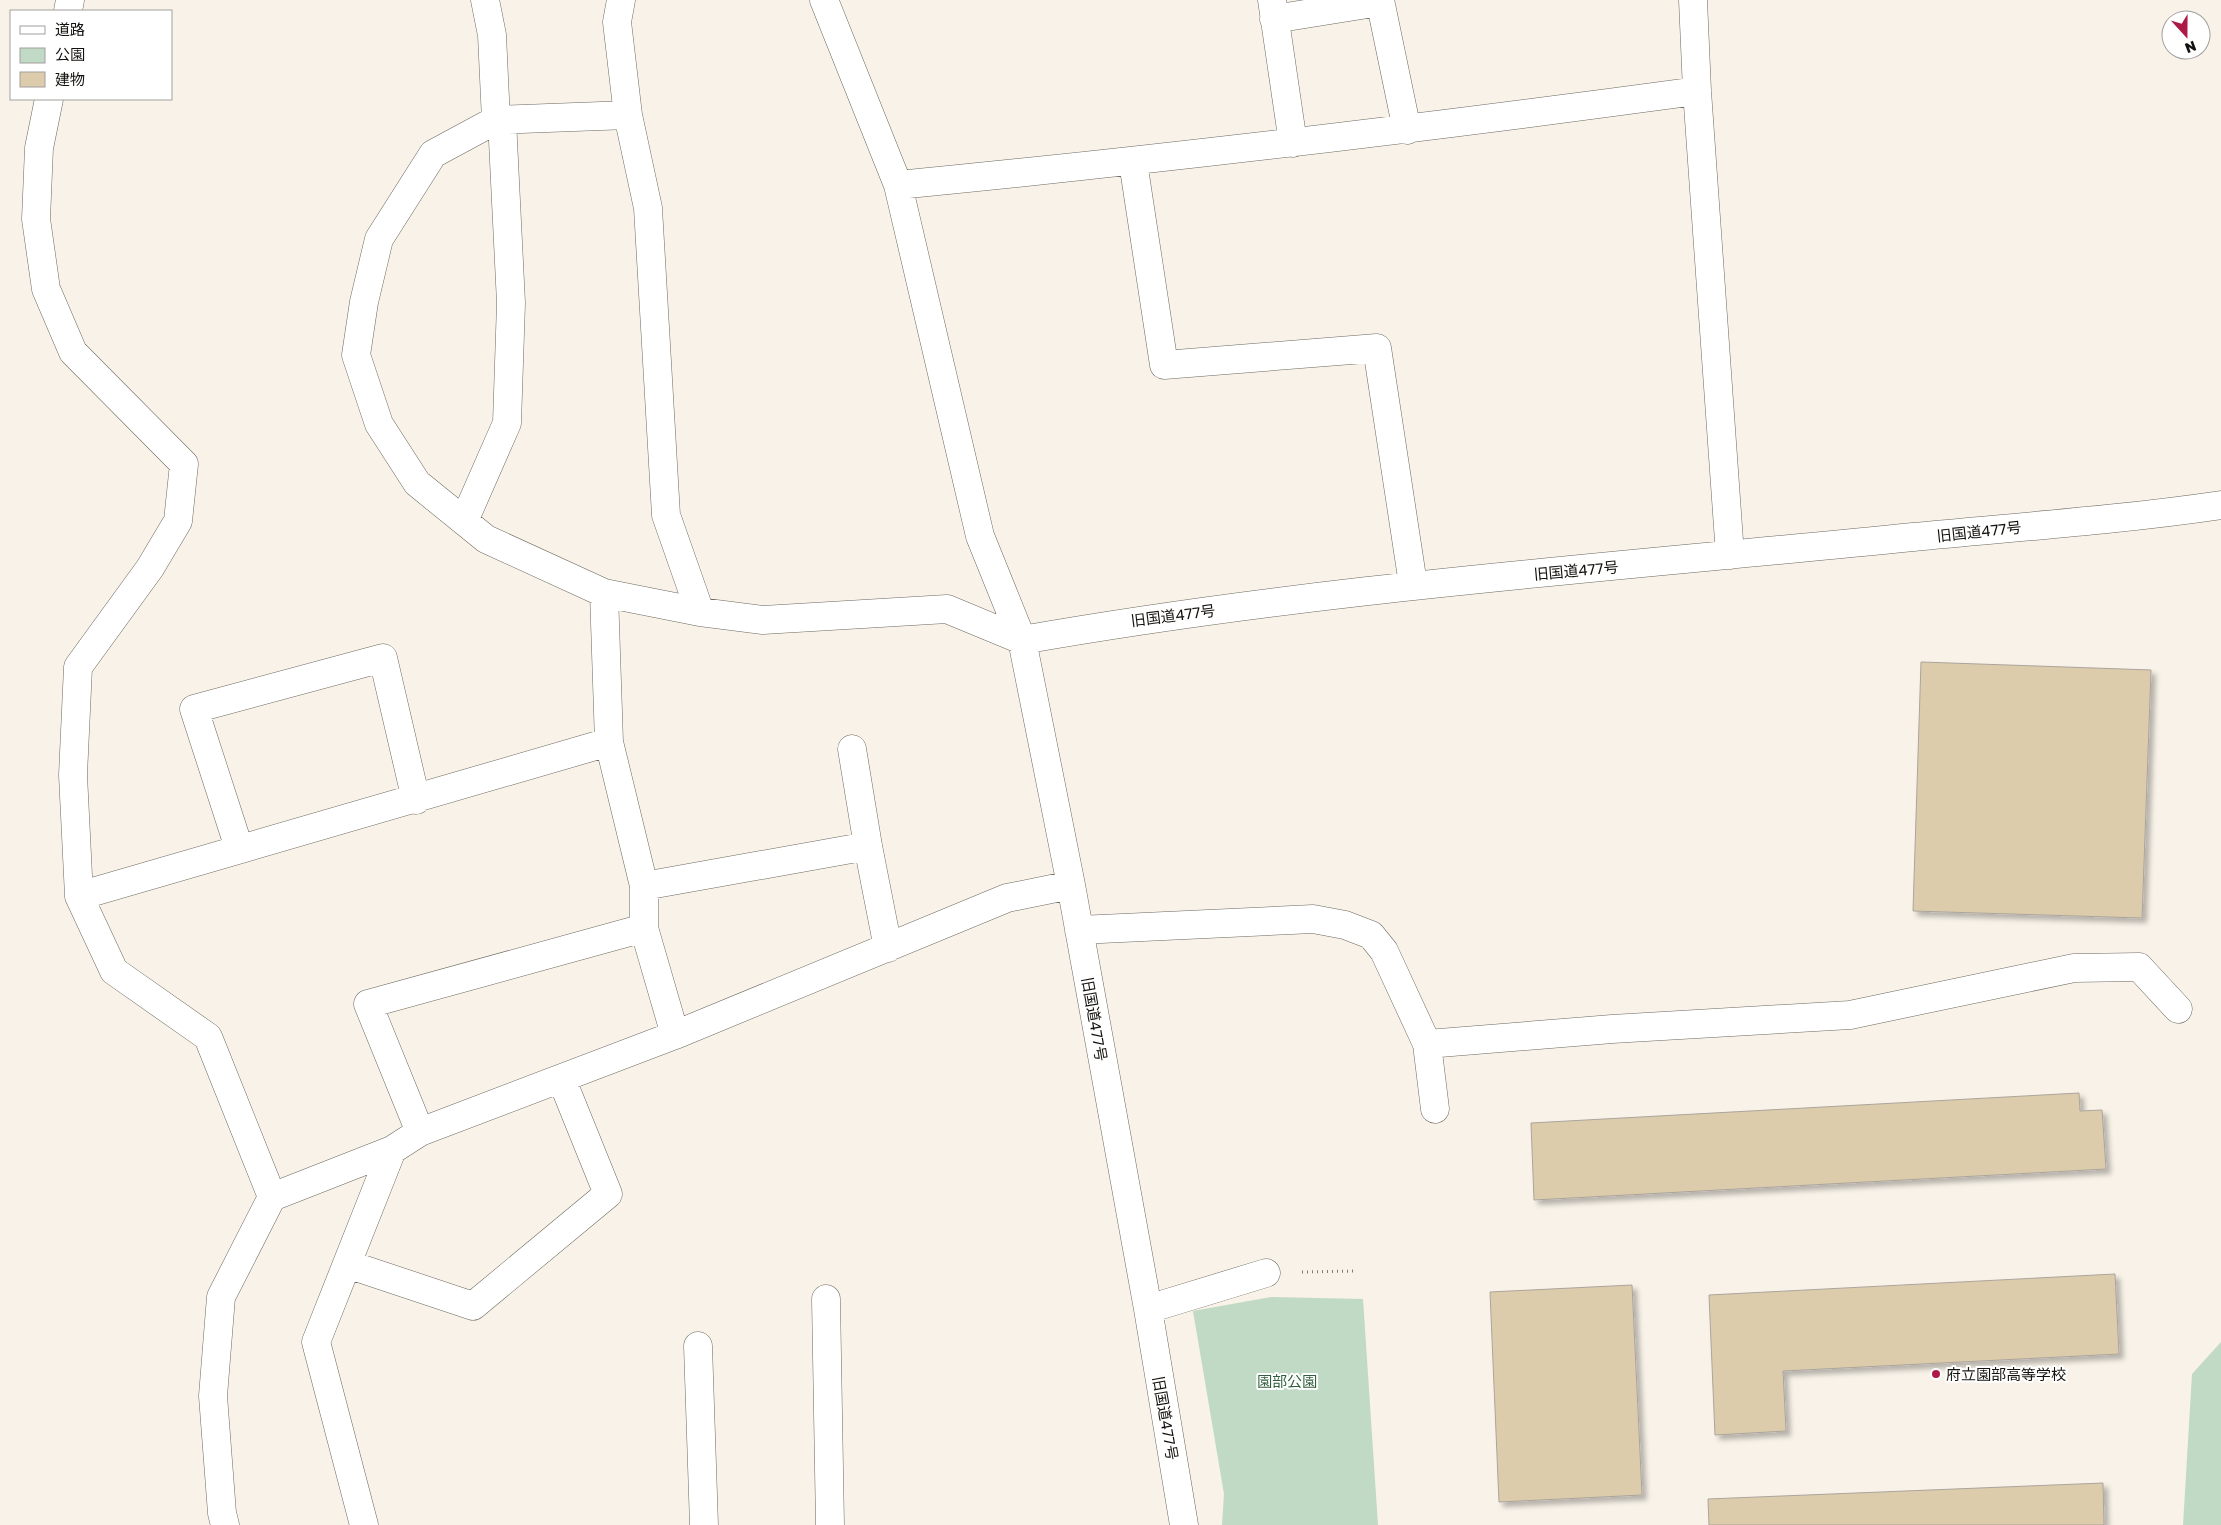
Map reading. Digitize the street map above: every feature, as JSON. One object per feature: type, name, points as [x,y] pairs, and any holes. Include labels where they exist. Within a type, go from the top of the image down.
[{"type":"street","points":[[464,521],[506,423],[512,303],[492,35],[485,0]]},
{"type":"street","points":[[621,0],[617,22],[628,115],[648,208],[666,515],[700,612]]},
{"type":"street","points":[[824,0],[898,185],[980,536],[1022,640]]},
{"type":"street","points":[[1693,0],[1697,91],[1730,555]]},
{"type":"street","points":[[1293,144],[1273,10],[1380,1],[1406,130]]},
{"type":"street","points":[[898,185],[1293,144],[1697,91]]},
{"type":"street","points":[[50,100],[39,148],[36,219],[46,289],[73,352],[184,464],[178,521],[150,568],[78,667],[73,776],[79,896],[114,971],[208,1037],[272,1197]]},
{"type":"street","points":[[628,115],[499,120],[433,154],[379,239],[364,302],[356,355],[379,424],[417,483],[486,539],[604,593],[700,612],[763,620],[947,609],[1022,640]]},
{"type":"street","points":[[1133,162],[1164,365],[1377,348],[1413,584]]},
{"type":"street","name":"旧国道477号","points":[[1184,1525],[1148,1309],[1071,884],[1022,640],[1130,621],[1413,584],[1730,555],[2221,505]]},
{"type":"street","points":[[604,593],[609,742],[644,886],[644,928],[675,1035]]},
{"type":"street","points":[[239,848],[194,709],[383,658],[416,800]]},
{"type":"street","points":[[79,896],[239,848],[416,800],[609,742]]},
{"type":"street","points":[[852,749],[868,846],[888,948]]},
{"type":"street","points":[[644,886],[868,846]]},
{"type":"street","points":[[225,1525],[222,1513],[213,1396],[221,1297],[272,1197],[392,1150],[420,1132],[562,1080],[1008,898],[1071,884]]},
{"type":"street","points":[[1079,930],[1313,919],[1345,925],[1370,934],[1384,951],[1427,1044],[1435,1109]]},
{"type":"street","points":[[420,1132],[368,1004],[644,928]]},
{"type":"street","points":[[1427,1044],[1612,1029],[1850,1016],[2074,968],[2139,967],[2178,1009]]},
{"type":"street","points":[[347,1264],[473,1306],[608,1194],[562,1080]]},
{"type":"street","points":[[364,1525],[316,1342],[392,1150]]},
{"type":"street","points":[[1148,1309],[1266,1273]]},
{"type":"street","points":[[826,1300],[830,1525]]},
{"type":"street","points":[[698,1346],[704,1525]]},
{"type":"path","points":[[1266,1273],[1357,1271]]},
{"type":"green space","name":"園部公園","points":[[1271,1297],[1363,1299],[1378,1525],[1222,1525],[1224,1494],[1193,1311]]},
{"type":"green space","points":[[2221,1342],[2221,1525],[2183,1525],[2192,1374]]},
{"type":"building","points":[[1921,662],[2151,670],[2142,918],[1913,911]]},
{"type":"building","points":[[2079,1093],[2080,1111],[2102,1110],[2106,1169],[1534,1200],[1531,1123]]},
{"type":"building","points":[[2115,1274],[2119,1354],[1783,1371],[1786,1431],[1715,1435],[1709,1295]]},
{"type":"building","points":[[1632,1285],[1642,1495],[1499,1502],[1490,1292]]},
{"type":"building","points":[[2103,1483],[2104,1525],[1709,1525],[1708,1499]]},
{"type":"place","name":"府立園部高等学校","points":[[1936,1374]]}]
